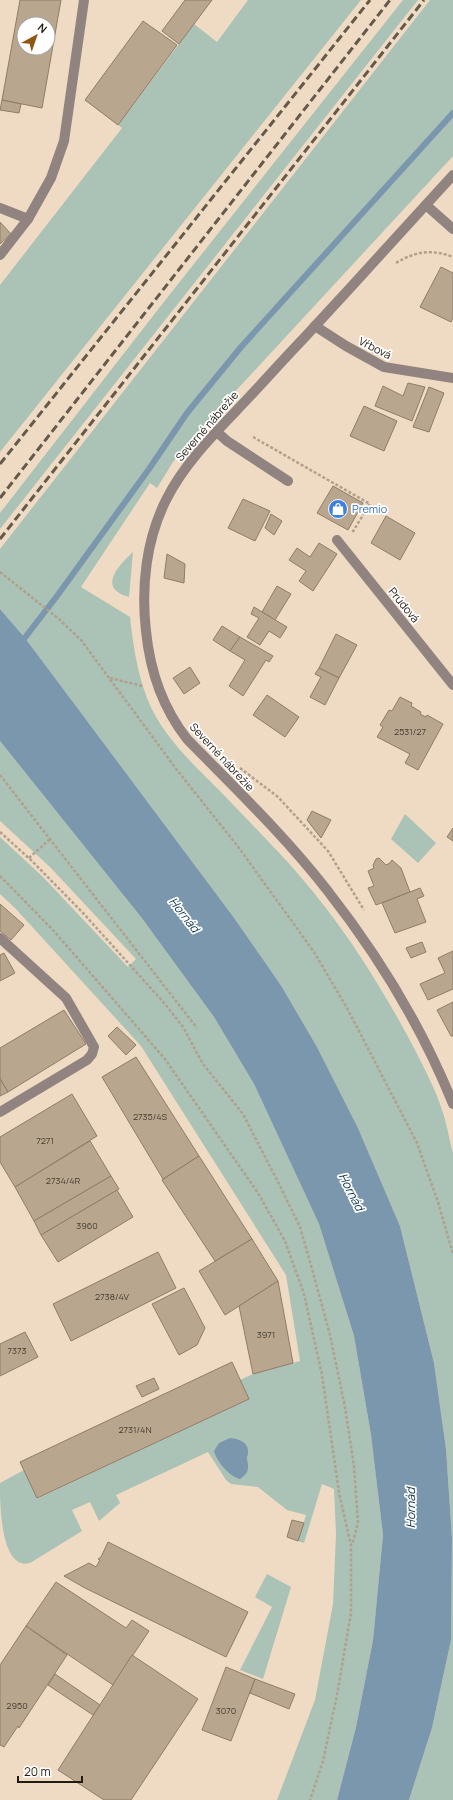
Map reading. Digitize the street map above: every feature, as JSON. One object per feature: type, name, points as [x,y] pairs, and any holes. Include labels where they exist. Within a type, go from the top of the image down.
[{"type":"street","points":[[0,255],[28,219],[51,178],[64,140],[84,0]]},
{"type":"street","name":"Severné nábrežie","points":[[453,175],[197,454],[166,500],[156,524],[148,554],[144,584],[144,610],[150,656],[157,686],[167,709],[187,739],[271,824],[327,889],[378,960],[412,1016],[453,1104]]},
{"type":"street","points":[[426,205],[453,229]]},
{"type":"street","points":[[0,208],[28,219]]},
{"type":"street","name":"Vŕbová","points":[[315,326],[346,346],[384,367],[453,378]]},
{"type":"street","points":[[217,432],[227,441],[288,480]]},
{"type":"street","name":"Prúdová","points":[[340,544],[453,685]]},
{"type":"street","points":[[0,938],[66,998],[94,1047],[92,1054],[87,1060],[0,1112]]},
{"type":"path","points":[[392,266],[397,262],[423,252],[439,252],[453,257]]},
{"type":"path","points":[[253,437],[370,504],[340,544]]},
{"type":"path","points":[[0,572],[38,604],[59,619],[81,640],[177,770],[239,848],[314,952],[350,1015],[417,1143],[438,1202],[453,1254]]},
{"type":"path","points":[[236,764],[278,797],[328,851],[367,914]]},
{"type":"path","points":[[0,775],[197,1028]]},
{"type":"path","points":[[0,832],[29,858],[94,925],[165,1004],[183,1027],[203,1064],[243,1114],[297,1220],[330,1335],[354,1466],[358,1523],[352,1546],[351,1612],[337,1695],[324,1761],[310,1800]]},
{"type":"path","points":[[29,858],[50,839]]},
{"type":"path","points":[[0,876],[53,930],[165,1059],[258,1194],[285,1241],[304,1294],[321,1368],[339,1492],[352,1546]]},
{"type":"green space","points":[[248,0],[361,0],[0,452],[0,285],[122,128],[118,125],[194,24],[217,42]]},
{"type":"green space","points":[[403,0],[418,0],[0,529],[0,513],[163,303]]},
{"type":"green space","points":[[430,0],[453,0],[453,156],[194,436],[173,462],[157,488],[150,483],[81,587],[130,617],[138,668],[153,712],[169,737],[289,864],[316,895],[347,937],[402,1025],[429,1078],[444,1115],[453,1153],[453,1800],[409,1800],[432,1728],[451,1640],[452,1538],[446,1449],[434,1363],[400,1226],[358,1128],[317,1047],[282,987],[25,638],[0,609],[0,549]]},
{"type":"green space","points":[[133,552],[129,597],[119,593],[114,588],[112,582],[113,576],[117,570]]},
{"type":"green space","points":[[0,741],[141,917],[214,1017],[254,1084],[319,1224],[354,1336],[371,1435],[383,1535],[373,1640],[356,1727],[337,1800],[277,1800],[315,1700],[333,1604],[336,1534],[334,1489],[322,1484],[304,1543],[298,1541],[306,1515],[287,1510],[258,1487],[231,1484],[226,1480],[208,1452],[116,1495],[120,1503],[99,1521],[90,1502],[72,1510],[82,1531],[30,1563],[20,1563],[13,1557],[7,1546],[0,1505],[0,1483],[24,1470],[38,1498],[249,1399],[240,1380],[253,1374],[300,1361],[286,1275],[141,1046],[15,908],[0,894],[0,837],[43,877],[128,967],[136,959],[50,867],[0,821]]},
{"type":"green space","points":[[405,814],[436,843],[418,863],[391,839]]},
{"type":"green space","points":[[267,1574],[291,1587],[263,1679],[240,1670],[272,1607],[255,1597]]},
{"type":"water","name":"Hornád","points":[[0,609],[25,638],[234,918],[282,987],[317,1047],[358,1128],[400,1226],[434,1363],[446,1449],[452,1538],[451,1640],[432,1728],[409,1800],[337,1800],[356,1727],[373,1640],[383,1535],[371,1435],[354,1336],[319,1224],[254,1084],[214,1017],[141,917],[0,741]]},
{"type":"water","points":[[230,1438],[243,1442],[248,1449],[248,1470],[240,1479],[232,1475],[224,1468],[214,1451],[219,1443]]},
{"type":"building","points":[[20,0],[61,0],[56,28],[56,16],[17,16]]},
{"type":"building","points":[[185,0],[212,0],[179,44],[162,31]]},
{"type":"building","points":[[143,21],[177,45],[118,125],[85,100]]},
{"type":"building","points":[[16,22],[16,56],[51,56],[42,108],[2,100]]},
{"type":"building","points":[[2,100],[21,104],[19,113],[0,110]]},
{"type":"building","points":[[0,222],[11,234],[0,244]]},
{"type":"building","points":[[441,267],[453,273],[453,318],[451,322],[420,307]]},
{"type":"building","points":[[408,383],[425,387],[412,421],[375,406],[383,386],[403,396]]},
{"type":"building","points":[[429,387],[444,393],[429,432],[413,427]]},
{"type":"building","points":[[364,406],[397,421],[384,451],[350,436]]},
{"type":"building","points":[[333,486],[363,503],[348,530],[317,513]]},
{"type":"building","points":[[243,499],[270,511],[255,541],[228,528]]},
{"type":"building","points":[[271,514],[282,521],[274,535],[265,528]]},
{"type":"building","points":[[386,516],[415,533],[400,560],[371,543]]},
{"type":"building","points":[[319,543],[337,554],[313,591],[299,581],[306,571],[289,560],[297,548],[310,557]]},
{"type":"building","points":[[167,554],[185,564],[184,583],[164,578]]},
{"type":"building","points":[[277,586],[291,594],[275,620],[262,612]]},
{"type":"building","points":[[254,607],[287,627],[280,638],[269,631],[260,645],[247,637],[259,618],[251,614]]},
{"type":"building","points":[[222,626],[240,637],[230,651],[213,640]]},
{"type":"building","points":[[336,634],[357,645],[339,678],[319,668]]},
{"type":"building","points":[[240,637],[273,656],[269,662],[266,660],[243,696],[229,686],[245,660],[230,651]]},
{"type":"building","points":[[190,667],[200,683],[184,694],[173,678]]},
{"type":"building","points":[[319,668],[339,678],[325,705],[310,697],[321,677],[315,674]]},
{"type":"building","points":[[267,695],[299,717],[285,737],[253,715]]},
{"type":"building","points":[[400,697],[412,703],[411,706],[421,712],[420,714],[426,717],[427,715],[443,724],[418,770],[405,763],[410,754],[377,737],[383,727],[380,725],[389,710],[392,711]]},
{"type":"building","points":[[312,811],[331,820],[321,838],[307,820]]},
{"type":"building","points":[[453,828],[453,841],[447,837]]},
{"type":"building","points":[[379,858],[386,865],[392,860],[401,868],[410,892],[376,905],[368,888],[374,886],[368,871],[374,868],[373,865],[376,859]]},
{"type":"building","points":[[420,888],[424,896],[417,899],[426,922],[395,933],[382,903]]},
{"type":"building","points":[[0,904],[24,925],[11,940],[0,931]]},
{"type":"building","points":[[422,942],[426,952],[411,958],[406,948]]},
{"type":"building","points":[[453,951],[453,989],[428,1000],[420,984],[445,973],[438,958]]},
{"type":"building","points":[[4,953],[15,973],[0,981],[0,955]]},
{"type":"building","points":[[453,1002],[453,1036],[451,1036],[437,1010]]},
{"type":"building","points":[[64,1010],[86,1044],[8,1092],[0,1079],[0,1048]]},
{"type":"building","points":[[117,1027],[136,1045],[126,1055],[108,1036]]},
{"type":"building","points":[[136,1057],[199,1156],[163,1179],[102,1077]]},
{"type":"building","points":[[0,1079],[8,1092],[0,1096]]},
{"type":"building","points":[[72,1094],[97,1136],[15,1187],[0,1162],[0,1137]]},
{"type":"building","points":[[90,1141],[111,1176],[34,1221],[15,1187]]},
{"type":"building","points":[[199,1156],[252,1239],[215,1261],[162,1180]]},
{"type":"building","points":[[111,1176],[119,1189],[41,1235],[34,1221]]},
{"type":"building","points":[[117,1190],[133,1217],[58,1262],[41,1235]]},
{"type":"building","points":[[252,1239],[278,1281],[225,1315],[199,1271]]},
{"type":"building","points":[[158,1252],[176,1288],[71,1341],[53,1304]]},
{"type":"building","points":[[278,1281],[293,1363],[253,1374],[239,1306]]},
{"type":"building","points":[[184,1288],[205,1328],[197,1345],[179,1355],[152,1304]]},
{"type":"building","points":[[25,1332],[38,1357],[0,1376],[0,1344]]},
{"type":"building","points":[[232,1362],[249,1399],[37,1498],[20,1462]]},
{"type":"building","points":[[154,1378],[159,1389],[142,1397],[136,1386]]},
{"type":"building","points":[[292,1520],[304,1523],[298,1541],[287,1537]]},
{"type":"building","points":[[108,1542],[248,1612],[226,1657],[85,1588],[64,1576],[89,1563],[96,1567],[100,1560],[98,1559],[101,1557]]},
{"type":"building","points":[[56,1582],[126,1628],[132,1620],[149,1631],[113,1685],[26,1626]]},
{"type":"building","points":[[26,1626],[67,1655],[19,1728],[18,1726],[4,1747],[0,1745],[0,1665]]},
{"type":"building","points":[[132,1655],[198,1699],[131,1800],[104,1800],[58,1770]]},
{"type":"building","points":[[226,1667],[255,1679],[231,1741],[202,1730]]},
{"type":"building","points":[[55,1674],[100,1705],[93,1715],[48,1685]]},
{"type":"building","points":[[255,1679],[295,1694],[289,1709],[250,1693]]},
{"type":"waterway","points":[[20,644],[57,596],[149,469],[187,413],[241,347],[453,113]]},
{"type":"railway","points":[[0,464],[370,0]]},
{"type":"railway","points":[[0,498],[390,0]]},
{"type":"railway","points":[[0,539],[424,0]]},
{"type":"place","name":"Premio","points":[[338,509]]}]
